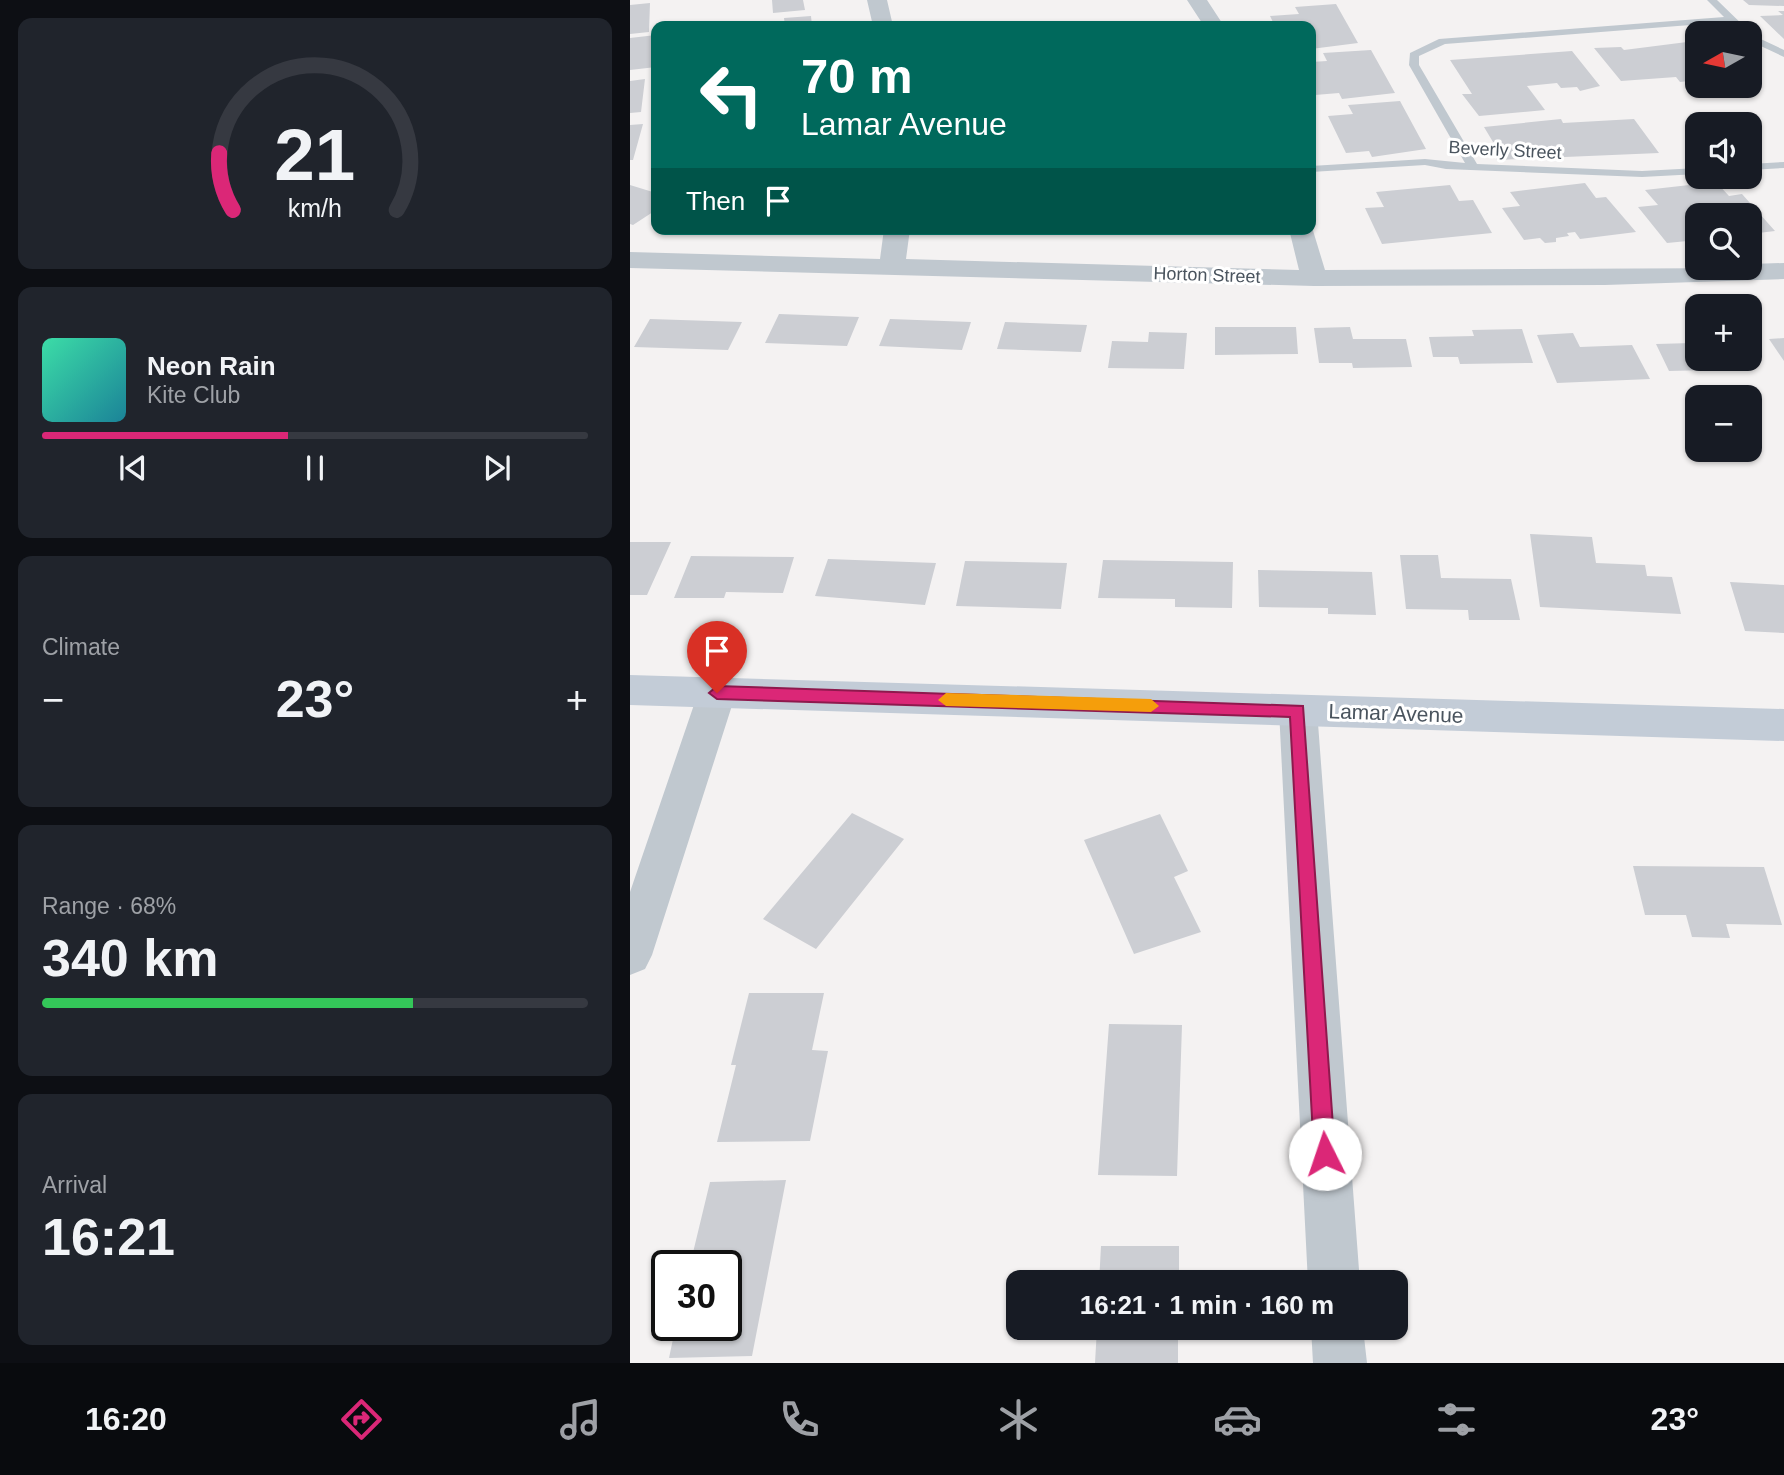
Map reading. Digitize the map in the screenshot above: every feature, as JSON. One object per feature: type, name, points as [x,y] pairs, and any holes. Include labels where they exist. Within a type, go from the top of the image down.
[{"type":"street","points":[[877,0],[882,21]]},
{"type":"street","points":[[1197,0],[1211,21]]},
{"type":"street","points":[[892,267],[896,235]]},
{"type":"street","points":[[1303,235],[1314,278]]},
{"type":"street","name":"Horton Street","points":[[630,260],[1314,278],[1578,277],[1784,271]]},
{"type":"street","name":"Lamar Avenue","points":[[630,690],[1784,725]]},
{"type":"street","points":[[630,955],[717,693]]},
{"type":"street","points":[[1298,710],[1333,1270]]},
{"type":"street","points":[[1339,1340],[1340,1363]]},
{"type":"lane","points":[[1712,0],[1732,21]]},
{"type":"lane","points":[[1473,167],[1414,65],[1413,55],[1424,48],[1443,41],[1730,19]]},
{"type":"lane","points":[[1762,43],[1784,54]]},
{"type":"lane","name":"Beverly Street","points":[[1316,169],[1425,162],[1473,167],[1642,174],[1685,172]]},
{"type":"lane","points":[[1762,166],[1784,165]]},
{"type":"building","points":[[772,0],[803,0],[805,10],[773,13]]},
{"type":"building","points":[[1743,0],[1784,0],[1784,6],[1749,5]]},
{"type":"building","points":[[650,3],[649,32],[630,34],[630,5]]},
{"type":"building","points":[[1336,4],[1358,43],[1316,48],[1316,21],[1272,21],[1270,16],[1299,14],[1295,7]]},
{"type":"building","points":[[1778,11],[1784,11],[1784,39],[1760,16],[1783,15]]},
{"type":"building","points":[[811,16],[812,21],[784,21],[784,18]]},
{"type":"building","points":[[651,36],[651,68],[630,70],[630,38]]},
{"type":"building","points":[[1685,42],[1685,81],[1680,82],[1676,77],[1621,81],[1594,48],[1621,47],[1624,50]]},
{"type":"building","points":[[1371,50],[1395,93],[1342,99],[1339,93],[1316,95],[1316,62],[1327,61],[1323,53]]},
{"type":"building","points":[[1572,51],[1600,86],[1580,91],[1577,87],[1561,88],[1557,83],[1527,86],[1545,110],[1479,116],[1462,94],[1472,94],[1450,60]]},
{"type":"building","points":[[645,79],[641,112],[630,113],[630,81]]},
{"type":"building","points":[[1400,101],[1426,149],[1372,157],[1369,151],[1346,153],[1328,116],[1353,114],[1348,105]]},
{"type":"building","points":[[1561,119],[1563,123],[1634,119],[1659,153],[1497,160],[1491,150],[1502,149],[1499,142],[1493,142],[1484,127]]},
{"type":"building","points":[[643,124],[633,160],[630,160],[630,125]]},
{"type":"building","points":[[1585,183],[1596,198],[1606,197],[1636,232],[1580,239],[1575,232],[1556,238],[1556,242],[1545,243],[1540,238],[1524,240],[1502,208],[1520,206],[1510,192]]},
{"type":"building","points":[[630,185],[651,191],[651,213],[633,225],[630,224]]},
{"type":"building","points":[[1450,185],[1459,201],[1473,200],[1492,233],[1382,244],[1365,208],[1384,207],[1376,192]]},
{"type":"building","points":[[1685,185],[1685,189],[1722,189],[1729,196],[1742,194],[1750,203],[1685,203],[1685,241],[1667,243],[1638,207],[1658,205],[1645,190]]},
{"type":"building","points":[[1762,216],[1775,231],[1762,233]]},
{"type":"building","points":[[779,314],[859,317],[847,346],[765,343]]},
{"type":"building","points":[[650,319],[742,322],[728,350],[634,347]]},
{"type":"building","points":[[890,319],[971,322],[962,350],[879,346]]},
{"type":"building","points":[[1005,322],[1087,325],[1081,352],[997,349]]},
{"type":"building","points":[[1215,327],[1296,327],[1298,354],[1215,355]]},
{"type":"building","points":[[1350,327],[1353,339],[1406,339],[1412,367],[1353,368],[1352,363],[1319,363],[1314,328]]},
{"type":"building","points":[[1522,329],[1533,363],[1460,364],[1458,357],[1433,357],[1429,337],[1474,336],[1472,330]]},
{"type":"building","points":[[1149,332],[1187,333],[1184,369],[1108,368],[1112,341],[1148,342]]},
{"type":"building","points":[[1573,333],[1580,347],[1632,345],[1650,379],[1557,383],[1537,335]]},
{"type":"building","points":[[1784,338],[1784,361],[1769,339]]},
{"type":"building","points":[[1685,343],[1685,371],[1669,371],[1656,344]]},
{"type":"building","points":[[1530,534],[1592,537],[1596,563],[1645,565],[1647,576],[1672,577],[1681,614],[1540,607]]},
{"type":"building","points":[[630,542],[671,542],[647,595],[630,595]]},
{"type":"building","points":[[1400,555],[1438,555],[1441,578],[1511,579],[1520,620],[1469,620],[1468,610],[1406,609]]},
{"type":"building","points":[[691,556],[794,557],[783,593],[726,592],[724,598],[674,598]]},
{"type":"building","points":[[828,559],[936,563],[925,605],[815,596]]},
{"type":"building","points":[[1103,560],[1233,562],[1232,608],[1175,607],[1175,599],[1098,598]]},
{"type":"building","points":[[965,561],[1067,563],[1061,609],[956,606]]},
{"type":"building","points":[[1258,570],[1372,572],[1376,615],[1328,614],[1328,608],[1259,607]]},
{"type":"building","points":[[1730,582],[1784,585],[1784,633],[1745,631]]},
{"type":"building","points":[[852,813],[904,839],[816,949],[763,919]]},
{"type":"building","points":[[1160,814],[1188,871],[1174,877],[1201,932],[1134,954],[1084,840]]},
{"type":"building","points":[[1633,866],[1764,867],[1782,925],[1726,924],[1730,938],[1692,937],[1686,915],[1645,915]]},
{"type":"building","points":[[749,993],[824,993],[812,1050],[828,1051],[810,1141],[717,1142],[736,1065],[731,1065]]},
{"type":"building","points":[[1109,1024],[1182,1025],[1177,1176],[1098,1175]]},
{"type":"building","points":[[786,1180],[752,1356],[669,1358],[673,1341],[742,1341],[742,1250],[694,1250],[710,1182]]},
{"type":"building","points":[[1101,1246],[1179,1246],[1179,1270],[1100,1270]]},
{"type":"building","points":[[1096,1340],[1178,1340],[1178,1363],[1095,1363]]},
{"type":"slow traffic","points":[[946,700],[1151,706]]},
{"type":"route","points":[[717,693],[1298,710],[1325,1154]]}]
